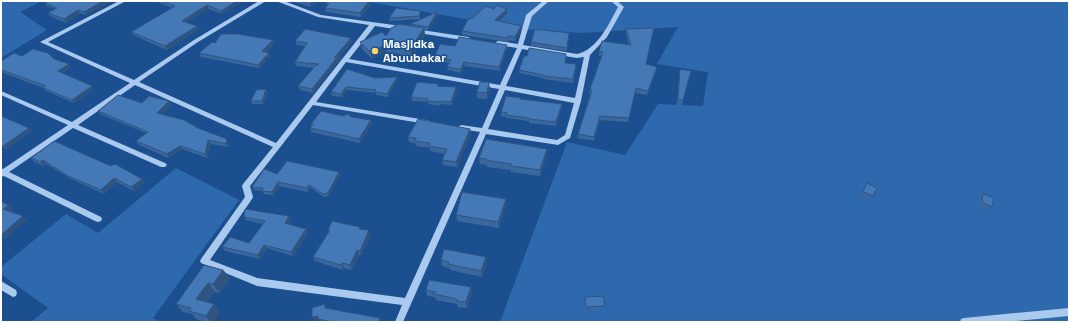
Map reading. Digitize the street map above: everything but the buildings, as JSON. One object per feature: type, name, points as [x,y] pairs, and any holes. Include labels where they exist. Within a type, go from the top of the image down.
[{"type":"street","points":[[123,1],[43,42],[277,146]]},
{"type":"street","points":[[2,172],[196,41],[264,1]]},
{"type":"street","points":[[279,1],[320,16],[404,29]]},
{"type":"street","points":[[399,322],[520,47],[529,16],[546,1]]},
{"type":"street","points":[[489,42],[577,56],[587,54],[605,36],[621,7],[614,1]]},
{"type":"street","points":[[373,24],[246,186],[249,197],[204,261],[257,282],[408,302]]},
{"type":"street","points":[[412,30],[473,40]]},
{"type":"street","points":[[453,126],[558,143],[568,136],[578,101],[587,54]]},
{"type":"street","points":[[345,60],[578,101]]},
{"type":"street","points":[[1,92],[163,165]]},
{"type":"street","points":[[311,103],[437,123]]},
{"type":"street","points":[[2,172],[98,219]]},
{"type":"street","points":[[1,285],[13,293]]},
{"type":"street","points":[[964,322],[1069,312]]},
{"type":"shaded area","points":[[1,1],[42,1],[20,12],[47,30],[1,58]]},
{"type":"shaded area","points":[[364,1],[1069,1],[1069,322],[500,322],[567,142],[625,155],[658,104],[703,106],[708,72],[657,64],[678,27],[582,33],[521,29]]},
{"type":"shaded area","points":[[176,168],[239,200],[153,318],[161,322],[31,322],[48,308],[1,274],[1,267],[66,214],[98,233]]},
{"type":"place","name":"Masjidka Abuubakar","points":[[375,51]]}]
